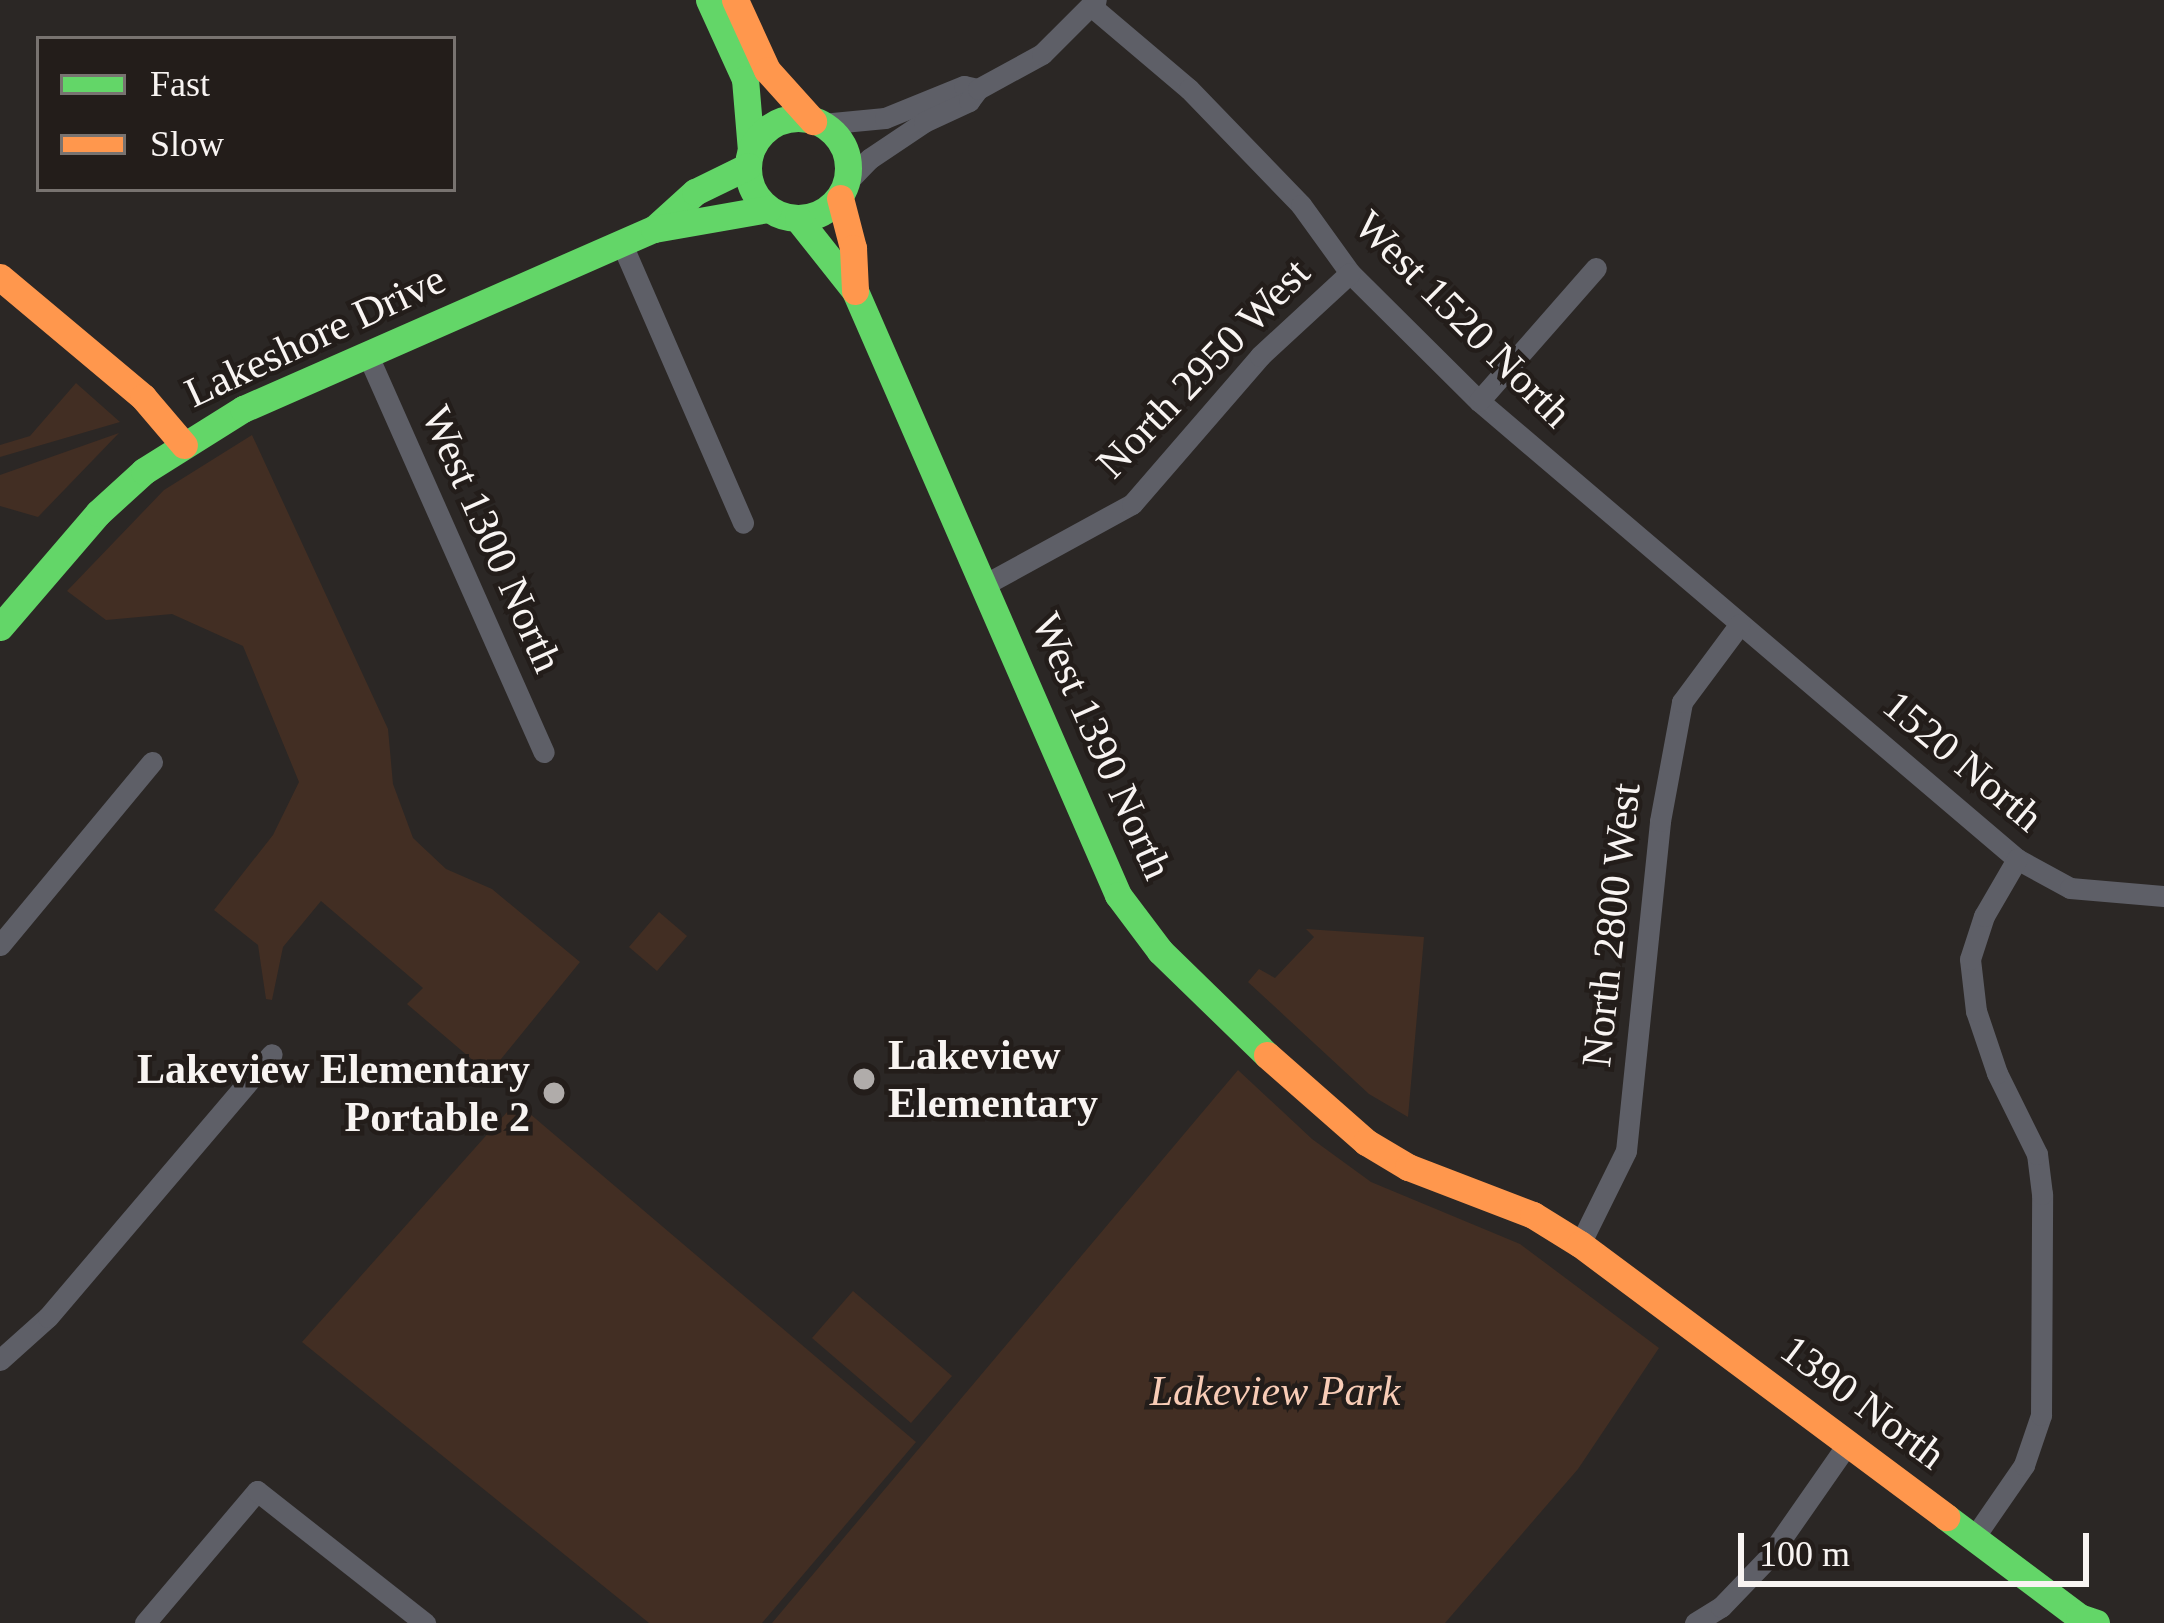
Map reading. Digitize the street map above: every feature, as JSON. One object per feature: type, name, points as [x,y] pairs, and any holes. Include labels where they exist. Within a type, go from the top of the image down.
[{"type":"street","points":[[709,0],[746,79],[750,182],[768,209],[798,219],[814,217],[869,159],[1042,54],[1094,3]]},
{"type":"street","points":[[735,0],[767,70],[845,148],[843,190]]},
{"type":"street","name":"West 1520 North","points":[[1094,3],[1237,138],[1301,205],[1350,273],[1479,401],[1740,624]]},
{"type":"street","points":[[749,158],[772,125],[788,119],[885,118],[964,86],[978,89]]},
{"type":"street","name":"Lakeshore Drive","points":[[655,229],[695,192],[749,158]]},
{"type":"street","name":"West 1390 North","points":[[843,190],[855,291]]},
{"type":"street","name":"Lakeshore Drive","points":[[0,627],[98,513],[144,470],[243,409],[369,358],[655,229],[768,209]]},
{"type":"street","name":"West 1390 North","points":[[798,219],[855,291],[1118,895],[1160,951],[1220,1014],[1366,1142],[1408,1167],[1533,1215],[1580,1244]]},
{"type":"street","points":[[621,242],[743,523]]},
{"type":"street","points":[[1479,401],[1596,268]]},
{"type":"street","name":"North 2950 West","points":[[984,585],[1132,503],[1260,356],[1350,273]]},
{"type":"street","points":[[0,277],[143,397],[184,445]]},
{"type":"street","name":"West 1300 North","points":[[369,358],[544,752]]},
{"type":"street","name":"1520 North","points":[[1740,624],[2017,859],[2070,888],[2164,896]]},
{"type":"street","name":"North 2800 West","points":[[1580,1244],[1626,1151],[1660,821],[1682,702],[1740,624]]},
{"type":"street","points":[[0,945],[152,762]]},
{"type":"street","points":[[1973,1539],[2024,1465],[2041,1415],[2042,1194],[2037,1154],[1990,1052],[1976,1011],[1970,959],[1984,916],[2017,859]]},
{"type":"street","points":[[0,1360],[48,1317],[272,1054]]},
{"type":"street","name":"1390 North","points":[[1580,1244],[2079,1617],[2096,1623]]},
{"type":"street","points":[[1695,1623],[1721,1607],[1768,1558],[1849,1442]]},
{"type":"street","points":[[146,1623],[256,1491],[425,1623]]},
{"type":"green space","points":[[76,383],[120,422],[0,457],[0,445],[30,436]]},
{"type":"green space","points":[[119,433],[38,517],[0,506],[0,475]]},
{"type":"green space","points":[[252,435],[388,729],[393,784],[413,838],[446,869],[492,889],[580,962],[497,1064],[475,1062],[407,1004],[423,988],[321,901],[283,947],[272,1000],[266,999],[258,945],[214,910],[273,835],[299,782],[243,646],[172,614],[106,620],[67,591],[164,490]]},
{"type":"green space","points":[[659,912],[687,936],[657,971],[629,947]]},
{"type":"green space","points":[[1306,929],[1424,937],[1408,1117],[1369,1094],[1248,982],[1259,969],[1275,978],[1314,937]]},
{"type":"green space","name":"Lakeview Park","points":[[1238,1070],[1312,1139],[1371,1182],[1520,1244],[1659,1348],[1578,1469],[1445,1623],[772,1623]]},
{"type":"green space","points":[[516,1102],[916,1442],[762,1623],[649,1623],[302,1342]]},
{"type":"green space","points":[[853,1291],[952,1376],[911,1423],[812,1338]]},
{"type":"traffic: fast","points":[[709,0],[745,79],[751,150]]},
{"type":"traffic: fast","points":[[798,118],[826,126],[840,140],[848,168],[840,196],[826,210],[798,218],[770,210],[756,196],[748,168],[756,140],[770,126],[798,118]]},
{"type":"traffic: fast","points":[[654,229],[695,192],[748,166]]},
{"type":"traffic: fast","points":[[0,627],[98,513],[144,471],[243,409],[654,229],[768,209]]},
{"type":"traffic: fast","points":[[798,219],[855,291],[1118,895],[1160,951],[1267,1055]]},
{"type":"traffic: fast","points":[[1946,1517],[2079,1617],[2096,1623]]},
{"type":"traffic: slow","points":[[735,0],[767,70],[813,121]]},
{"type":"traffic: slow","points":[[840,198],[853,248],[855,291]]},
{"type":"traffic: slow","points":[[0,277],[143,397],[184,445]]},
{"type":"traffic: slow","points":[[1267,1055],[1366,1142],[1408,1167],[1533,1215],[1580,1244],[1946,1517]]},
{"type":"place","name":"Lakeview Elementary","points":[[864,1079]]},
{"type":"place","name":"Lakeview Elementary Portable 2","points":[[554,1093]]}]
